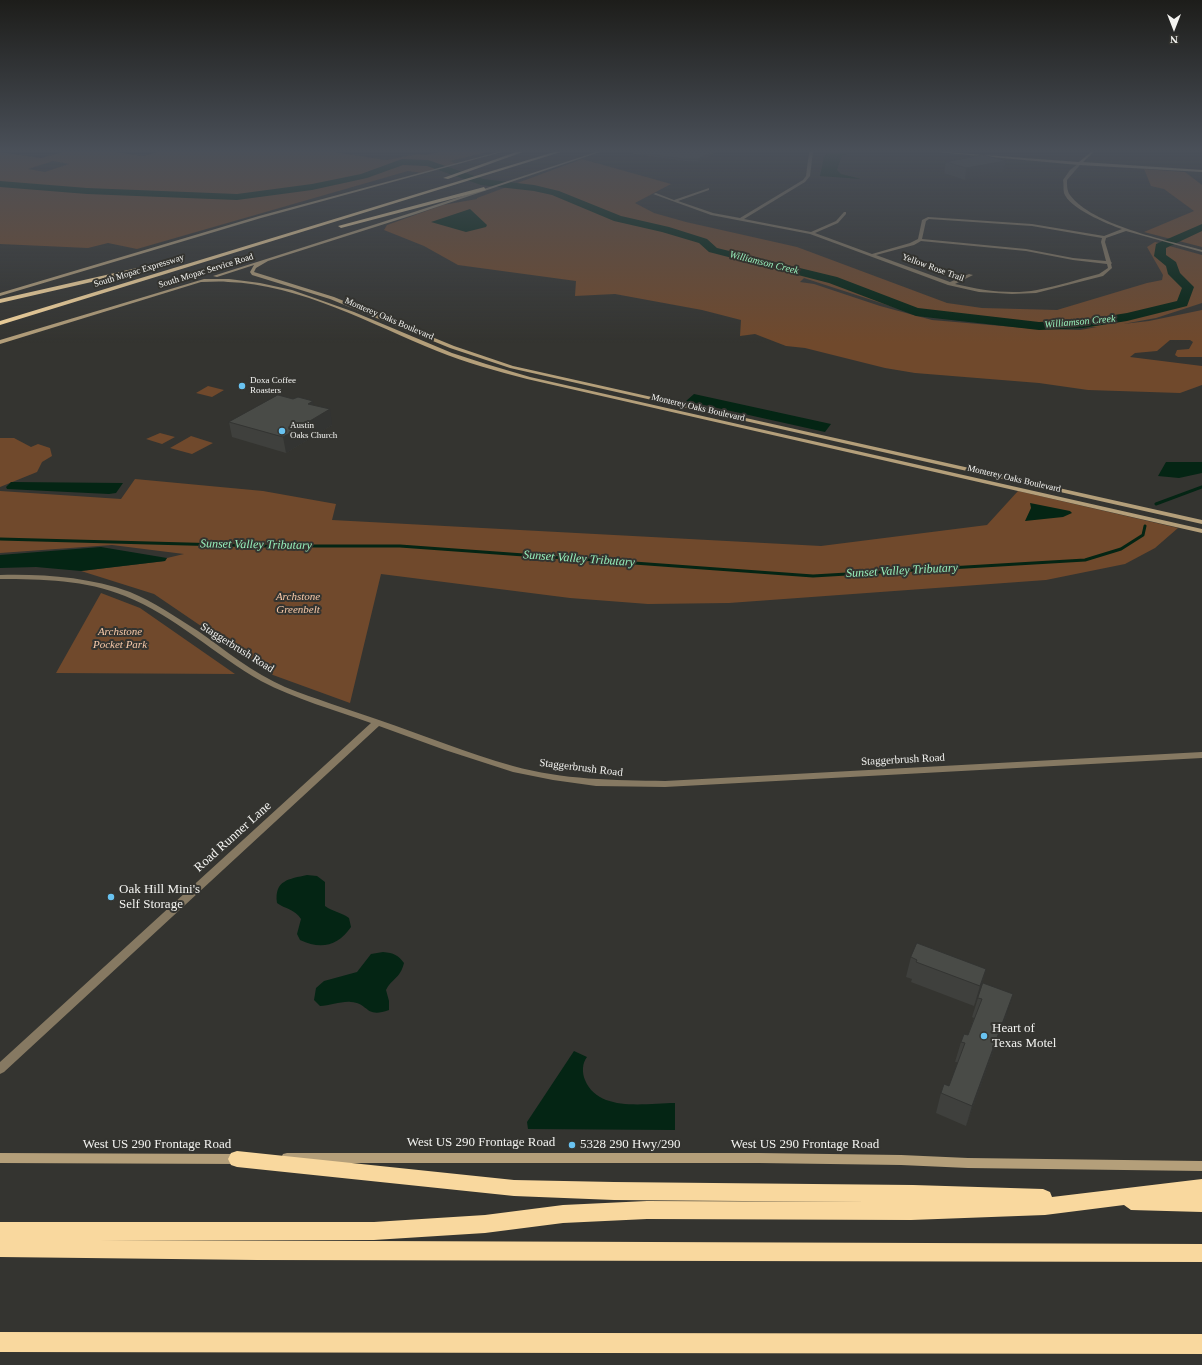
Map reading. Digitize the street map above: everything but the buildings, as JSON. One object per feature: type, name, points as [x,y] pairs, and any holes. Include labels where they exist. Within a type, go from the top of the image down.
[{"type":"highway","points":[[204,253],[327,216]]},
{"type":"highway","name":"South Mopac Expressway","points":[[0,315],[344,216]]},
{"type":"highway","points":[[0,301],[182,263],[375,216]]},
{"type":"highway","name":"South Mopac Expressway","points":[[0,323],[182,263],[188,257]]},
{"type":"highway","points":[[237,1159],[514,1188],[614,1191],[913,1194],[1202,1203]]},
{"type":"highway","points":[[0,1231],[374,1231],[485,1224],[562,1214],[647,1210],[911,1211],[1045,1206],[1202,1186]]},
{"type":"highway","points":[[0,1248],[257,1251],[1202,1253]]},
{"type":"highway","points":[[0,1342],[1202,1344]]},
{"type":"main road","points":[[0,294],[265,216]]},
{"type":"main road","name":"South Mopac Service Road","points":[[0,342],[409,216]]},
{"type":"main road","name":"Monterey Oaks Boulevard","points":[[266,260],[254,267],[252,272],[254,274],[332,298],[452,347],[524,370],[1202,522]]},
{"type":"main road","name":"Monterey Oaks Boulevard","points":[[199,281],[231,279],[259,284],[302,296],[341,309],[460,358],[529,378],[1202,531]]},
{"type":"main road","name":"West US 290 Frontage Road","points":[[0,1158],[759,1158],[901,1160],[968,1163],[1202,1166]]},
{"type":"street","name":"Yellow Rose Trail","points":[[722,216],[811,233],[950,284],[996,293],[1036,292],[1101,275],[1110,268],[1110,263]]},
{"type":"street","points":[[741,219],[746,216]]},
{"type":"street","points":[[811,233],[837,222],[843,216]]},
{"type":"street","points":[[1094,216],[1124,230],[1202,251]]},
{"type":"street","points":[[920,240],[924,220],[932,218],[1032,225],[1104,237],[1124,230]]},
{"type":"street","points":[[873,255],[912,244],[920,240],[1026,250],[1078,260],[1110,263],[1103,242],[1104,237]]},
{"type":"street","points":[[950,284],[971,275]]},
{"type":"street","name":"Staggerbrush Road","points":[[0,577],[62,579],[93,584],[122,592],[145,602],[258,677],[281,688],[512,769],[553,777],[596,783],[631,784],[1202,755]]},
{"type":"street","name":"Road Runner Lane","points":[[0,1069],[378,722]]},
{"type":"green space","points":[[0,216],[253,216],[137,249],[108,243],[88,248],[0,244]]},
{"type":"green space","points":[[413,216],[664,216],[797,247],[947,303],[982,308],[1057,310],[1147,283],[1162,280],[1163,275],[1147,247],[1155,242],[1202,255],[1202,303],[1156,318],[1123,324],[1149,321],[1202,310],[1202,357],[1178,357],[1175,355],[1177,350],[1189,349],[1193,342],[1190,340],[1170,340],[1157,351],[1135,353],[1130,357],[1202,366],[1202,385],[1180,393],[1088,390],[1039,383],[915,373],[885,368],[805,348],[786,346],[755,334],[740,336],[741,320],[702,310],[615,294],[575,296],[576,281],[458,265],[424,246],[384,230],[387,225]],"holes":[[[804,278],[921,316],[1057,328],[1097,327],[1080,330],[1037,329],[932,320],[880,306],[814,284],[800,282]]]},
{"type":"green space","points":[[1183,216],[1202,216],[1202,247],[1144,232]]},
{"type":"green space","points":[[208,386],[224,390],[212,397],[196,393]]},
{"type":"green space","points":[[160,433],[175,437],[162,444],[146,439]]},
{"type":"green space","points":[[191,436],[213,443],[192,454],[170,448]]},
{"type":"green space","points":[[0,438],[14,438],[31,447],[38,444],[50,448],[52,456],[42,462],[37,472],[0,487]]},
{"type":"green space","name":"Archstone Greenbelt","points":[[135,479],[263,491],[336,504],[332,520],[821,546],[987,525],[1018,491],[1178,528],[1155,548],[1125,564],[1046,580],[729,603],[648,604],[570,598],[381,574],[350,703],[273,675],[154,594],[81,571],[165,561],[167,558],[184,554],[112,545],[0,553],[0,491],[121,499]]},
{"type":"green space","name":"Archstone Pocket Park","points":[[101,593],[140,608],[235,674],[56,673]]},
{"type":"shaded area","points":[[450,216],[477,216],[487,225],[486,227],[466,232],[431,222]]},
{"type":"shaded area","points":[[694,394],[831,424],[825,432],[686,401]]},
{"type":"shaded area","points":[[1166,462],[1202,462],[1202,473],[1179,478],[1158,476]]},
{"type":"shaded area","points":[[11,482],[123,483],[116,493],[109,494],[7,489],[6,487]]},
{"type":"shaded area","points":[[1030,503],[1070,511],[1072,513],[1063,517],[1025,521],[1031,508]]},
{"type":"shaded area","points":[[101,547],[167,558],[165,561],[81,571],[36,567],[0,568],[0,555]]},
{"type":"shaded area","points":[[307,875],[317,876],[325,882],[325,906],[349,918],[351,927],[335,942],[315,945],[300,940],[297,934],[301,919],[293,911],[277,903],[278,889],[280,885],[294,878]]},
{"type":"shaded area","points":[[383,952],[395,955],[404,963],[398,975],[386,990],[389,1001],[389,1010],[375,1013],[357,1003],[351,1002],[320,1006],[314,1000],[316,988],[324,981],[357,972],[371,954]]},
{"type":"shaded area","points":[[574,1051],[587,1057],[583,1065],[585,1080],[592,1090],[601,1098],[624,1104],[675,1103],[675,1130],[528,1129],[527,1122]]},
{"type":"waterway","name":"Williamson Creek","points":[[610,216],[618,219],[665,229],[703,241],[713,250],[833,280],[916,312],[1039,326],[1083,324],[1127,317],[1183,303],[1188,287],[1174,274],[1172,264],[1160,256],[1160,246],[1202,227]]},
{"type":"waterway","name":"Sunset Valley Tributary","points":[[1156,504],[1202,487]]},
{"type":"waterway","name":"Sunset Valley Tributary","points":[[0,539],[262,546],[400,546],[813,576],[1085,560],[1121,549],[1143,535],[1145,526]]},
{"type":"place","name":"Doxa Coffee Roasters","points":[[242,386]]},
{"type":"place","name":"Austin Oaks Church","points":[[282,431]]},
{"type":"place","name":"Oak Hill Mini's Self Storage","points":[[111,897]]},
{"type":"place","name":"Heart of Texas Motel","points":[[984,1036]]},
{"type":"place","name":"5328 290 Hwy/290","points":[[572,1145]]}]
